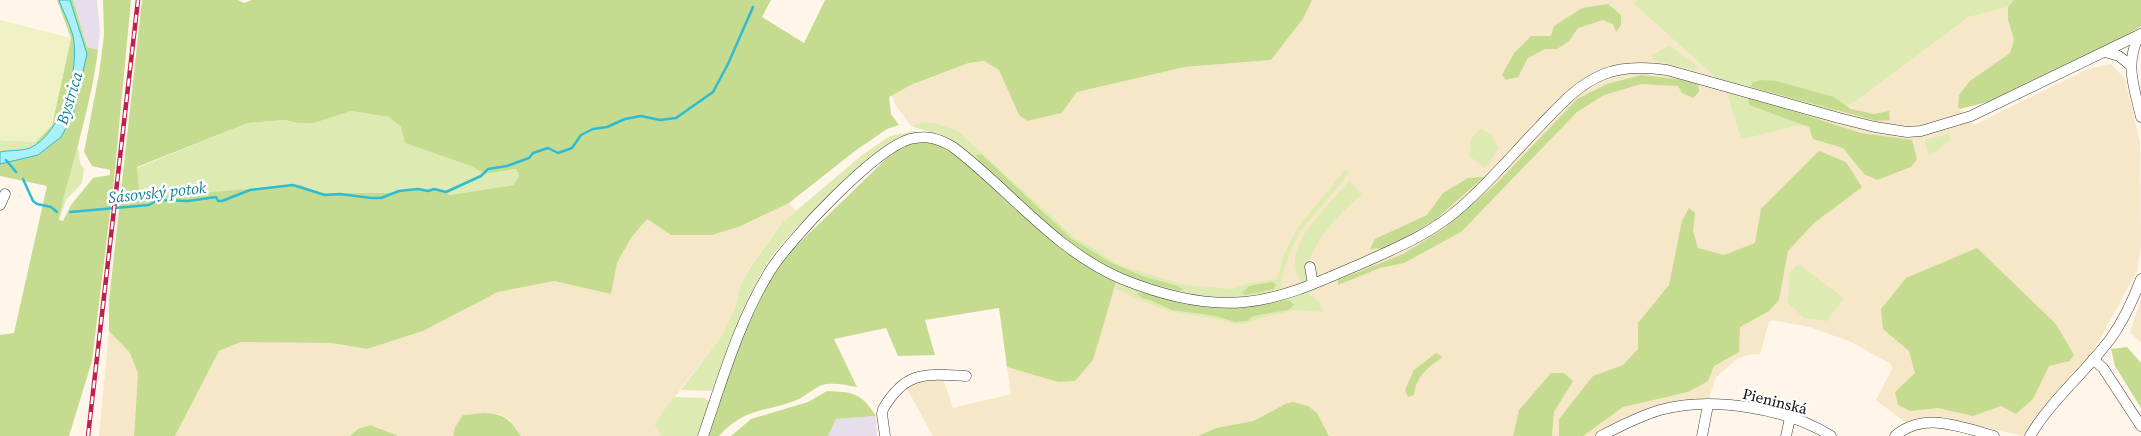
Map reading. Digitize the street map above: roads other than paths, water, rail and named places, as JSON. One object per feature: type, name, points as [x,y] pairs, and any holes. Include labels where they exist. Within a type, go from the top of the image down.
[{"type":"street","points":[[703,436],[743,325],[763,283],[778,259],[809,224],[854,179],[885,153],[907,140],[932,137],[952,147],[1070,250],[1098,267],[1136,284],[1187,298],[1224,302],[1258,300],[1313,284],[1402,246],[1448,218],[1469,200],[1575,91],[1605,74],[1626,68],[1667,70],[1866,124],[1907,132],[1921,131],[1971,116],[2140,34]]},
{"type":"street","points":[[2140,34],[2132,49],[2130,66],[2141,117]]},
{"type":"street","points":[[2105,52],[2119,56],[2130,66]]},
{"type":"street","points":[[0,206],[5,194]]},
{"type":"street","points":[[1310,267],[1313,284]]},
{"type":"street","points":[[2030,436],[2043,414],[2093,359],[2116,330],[2131,304],[2141,279]]},
{"type":"street","points":[[2093,359],[2103,368],[2141,426]]},
{"type":"street","points":[[885,436],[883,409],[909,379],[924,375],[966,376]]},
{"type":"street","points":[[1702,436],[1708,405]]},
{"type":"street","name":"Pieninská","points":[[1601,436],[1661,410],[1708,405],[1751,408],[1804,422],[1831,436]]},
{"type":"street","points":[[1786,436],[1790,418]]},
{"type":"street","points":[[1895,436],[1907,428],[1930,422],[1954,425],[1994,436]]},
{"type":"water","name":"Bystrica","points":[[59,0],[70,0],[87,54],[73,115],[61,137],[38,155],[0,164],[0,152],[27,149],[42,140],[52,129],[66,98],[71,82],[75,49],[72,32]]},
{"type":"waterway","name":"Sásovský potok","points":[[70,212],[149,205],[158,200],[188,201],[216,197],[218,201],[222,201],[250,190],[293,185],[325,195],[340,194],[371,198],[381,198],[399,191],[418,189],[428,191],[434,189],[446,192],[481,176],[488,169],[507,166],[529,158],[533,153],[548,148],[558,153],[572,148],[581,135],[593,129],[607,127],[625,119],[641,116],[660,120],[676,118],[713,92],[728,64],[753,7]]},
{"type":"waterway","name":"Sásovský potok","points":[[6,160],[16,172]]},
{"type":"waterway","name":"Sásovský potok","points":[[23,179],[33,201],[37,204],[51,207],[57,212]]},
{"type":"railway","points":[[88,436],[138,0]]}]
